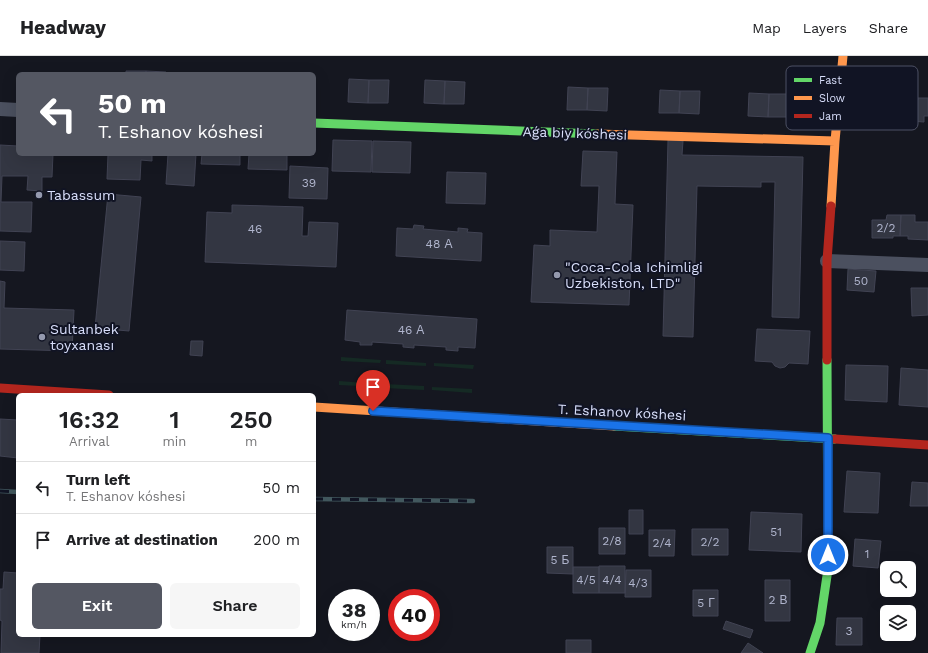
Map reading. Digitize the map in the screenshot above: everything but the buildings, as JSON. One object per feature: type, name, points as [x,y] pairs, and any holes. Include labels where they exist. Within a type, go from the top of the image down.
[{"type":"street","points":[[842,66],[843,56]]},
{"type":"street","points":[[0,109],[16,110]]},
{"type":"street","name":"Aǵa biy kóshesi","points":[[316,123],[514,132],[835,140]]},
{"type":"street","points":[[810,653],[815,644],[823,610],[828,569],[827,261],[836,130]]},
{"type":"street","points":[[827,261],[928,265]]},
{"type":"street","points":[[0,388],[78,393]]},
{"type":"street","name":"T. Eshanov kóshesi","points":[[316,407],[928,445]]},
{"type":"green space","points":[[341,357],[381,360],[380,363],[341,361]]},
{"type":"green space","points":[[386,360],[426,363],[426,366],[386,364]]},
{"type":"green space","points":[[434,363],[474,365],[473,369],[434,366]]},
{"type":"green space","points":[[339,381],[379,384],[379,387],[339,385]]},
{"type":"green space","points":[[385,384],[424,386],[424,390],[385,388]]},
{"type":"green space","points":[[432,387],[472,389],[472,393],[432,390]]},
{"type":"railway","points":[[0,491],[16,492]]},
{"type":"railway","points":[[316,499],[473,501]]},
{"type":"traffic: fast","points":[[316,123],[597,134]]},
{"type":"traffic: fast","points":[[810,653],[820,623],[828,569],[827,360]]},
{"type":"traffic: fast","points":[[614,426],[835,439]]},
{"type":"traffic: slow","points":[[842,66],[843,56]]},
{"type":"traffic: slow","points":[[831,206],[836,130]]},
{"type":"traffic: slow","points":[[597,134],[835,141]]},
{"type":"traffic: slow","points":[[316,407],[614,426]]},
{"type":"traffic: jam","points":[[827,360],[827,261],[831,206]]},
{"type":"traffic: jam","points":[[0,388],[78,393]]},
{"type":"traffic: jam","points":[[835,439],[928,445]]},
{"type":"place","name":"Tabassum","points":[[39,195]]},
{"type":"place","name":"\"Coca-Cola Ichimligi Uzbekiston, LTD\"","points":[[557,275]]},
{"type":"place","name":"Sultanbek toyxanası","points":[[42,337]]},
{"type":"route","points":[[373,411],[828,438],[828,555]]}]
